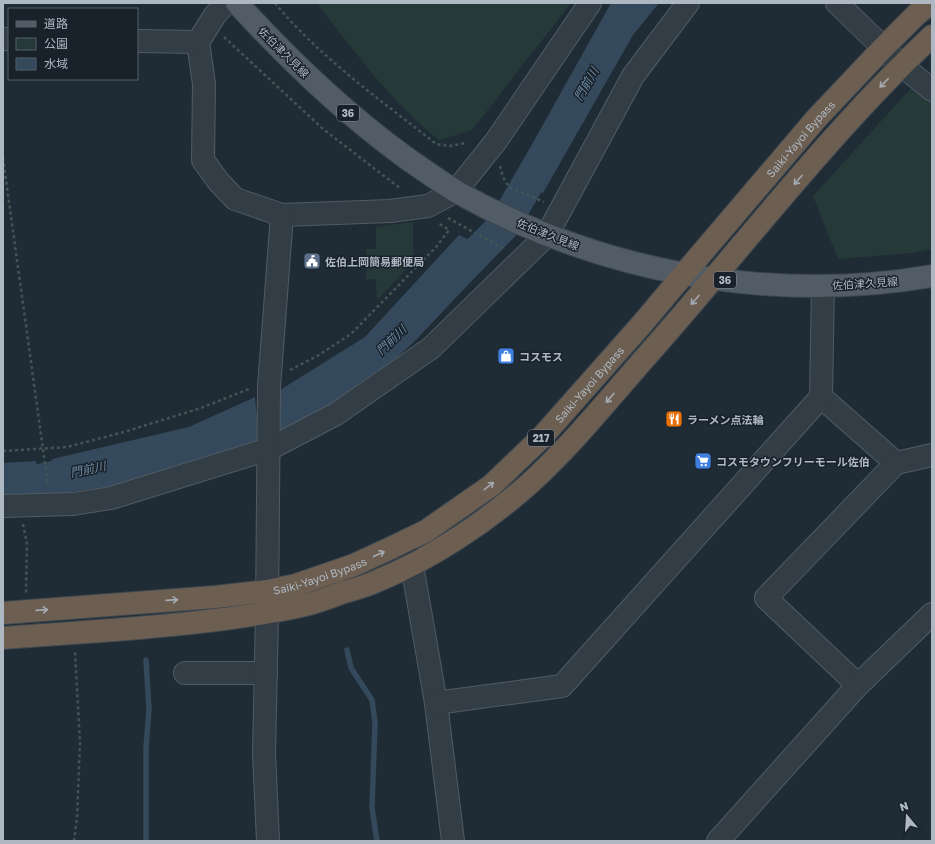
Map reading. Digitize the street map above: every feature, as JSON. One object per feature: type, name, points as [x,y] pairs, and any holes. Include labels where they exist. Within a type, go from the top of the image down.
[{"type":"highway","name":"Saiki-Yayoi Bypass","points":[[3,613],[215,597],[268,591],[296,585],[354,565],[426,531],[492,485],[541,438],[642,324],[816,119],[883,48],[917,14],[931,3]]},
{"type":"highway","name":"Saiki-Yayoi Bypass","points":[[3,638],[151,627],[267,613],[305,605],[376,582],[412,565],[474,528],[530,483],[584,427],[860,107],[932,36]]},
{"type":"main road","name":"佐伯津久見線","points":[[237,3],[311,79],[361,124],[421,168],[456,191],[546,235],[612,257],[648,267],[713,279],[823,286],[902,281],[932,276]]},
{"type":"street","points":[[226,3],[215,15],[198,42],[204,84],[203,160],[218,181],[235,199],[282,215],[432,209],[456,191],[496,141],[590,3]]},
{"type":"street","points":[[12,506],[73,504],[111,498],[269,444],[336,414],[431,348],[546,235],[633,76],[688,3]]},
{"type":"street","points":[[837,3],[901,65],[932,90]]},
{"type":"street","points":[[138,41],[198,42]]},
{"type":"street","points":[[268,841],[264,753],[268,591],[269,384],[282,215]]},
{"type":"street","points":[[436,702],[562,686],[821,397],[823,286]]},
{"type":"street","points":[[821,397],[896,463]]},
{"type":"street","points":[[858,685],[766,598],[896,463],[932,455]]},
{"type":"street","points":[[404,542],[412,565],[436,702],[453,841]]},
{"type":"street","points":[[718,841],[858,685],[932,614]]},
{"type":"street","points":[[185,673],[266,673]]},
{"type":"path","points":[[275,3],[306,37],[334,62],[436,144],[450,146],[465,143]]},
{"type":"path","points":[[224,37],[323,129],[400,189],[432,209],[504,249]]},
{"type":"path","points":[[3,158],[48,488]]},
{"type":"path","points":[[500,163],[503,177],[509,187],[545,202]]},
{"type":"path","points":[[3,451],[43,450],[68,447],[124,432],[201,408],[269,384],[319,355],[351,334],[437,246],[449,230],[435,221],[432,209]]},
{"type":"path","points":[[12,506],[27,544],[25,611]]},
{"type":"path","points":[[74,841],[77,818],[80,742],[75,650]]},
{"type":"green space","points":[[317,3],[571,3],[472,130],[439,140],[421,125],[389,93]]},
{"type":"green space","points":[[915,84],[932,96],[932,249],[912,253],[838,259],[813,196]]},
{"type":"green space","points":[[413,222],[413,262],[377,300],[376,279],[366,279],[366,249],[376,249],[376,227]]},
{"type":"water","points":[[611,3],[659,3],[633,35],[543,193],[519,183],[516,173]]},
{"type":"water","points":[[459,235],[497,254],[414,342],[374,378],[280,434],[280,390],[365,337]]},
{"type":"water","points":[[255,397],[259,440],[113,486],[56,494],[52,459],[189,427]]},
{"type":"water","points":[[36,461],[42,498],[3,497],[3,463]]},
{"type":"waterway","name":"門前川","points":[[452,278],[503,226],[548,149]]},
{"type":"waterway","name":"門前川","points":[[3,482],[35,481],[96,467]]},
{"type":"waterway","points":[[347,650],[351,668],[372,700],[375,723],[372,808],[377,841]]},
{"type":"waterway","points":[[146,660],[149,709],[146,748],[146,841]]},
{"type":"place","name":"佐伯上岡簡易郵便局","points":[[312,261]]},
{"type":"place","name":"コスモス","points":[[506,356]]},
{"type":"place","name":"ラーメン点法輪","points":[[674,419]]},
{"type":"place","name":"コスモタウンフリーモール佐伯","points":[[703,461]]}]
